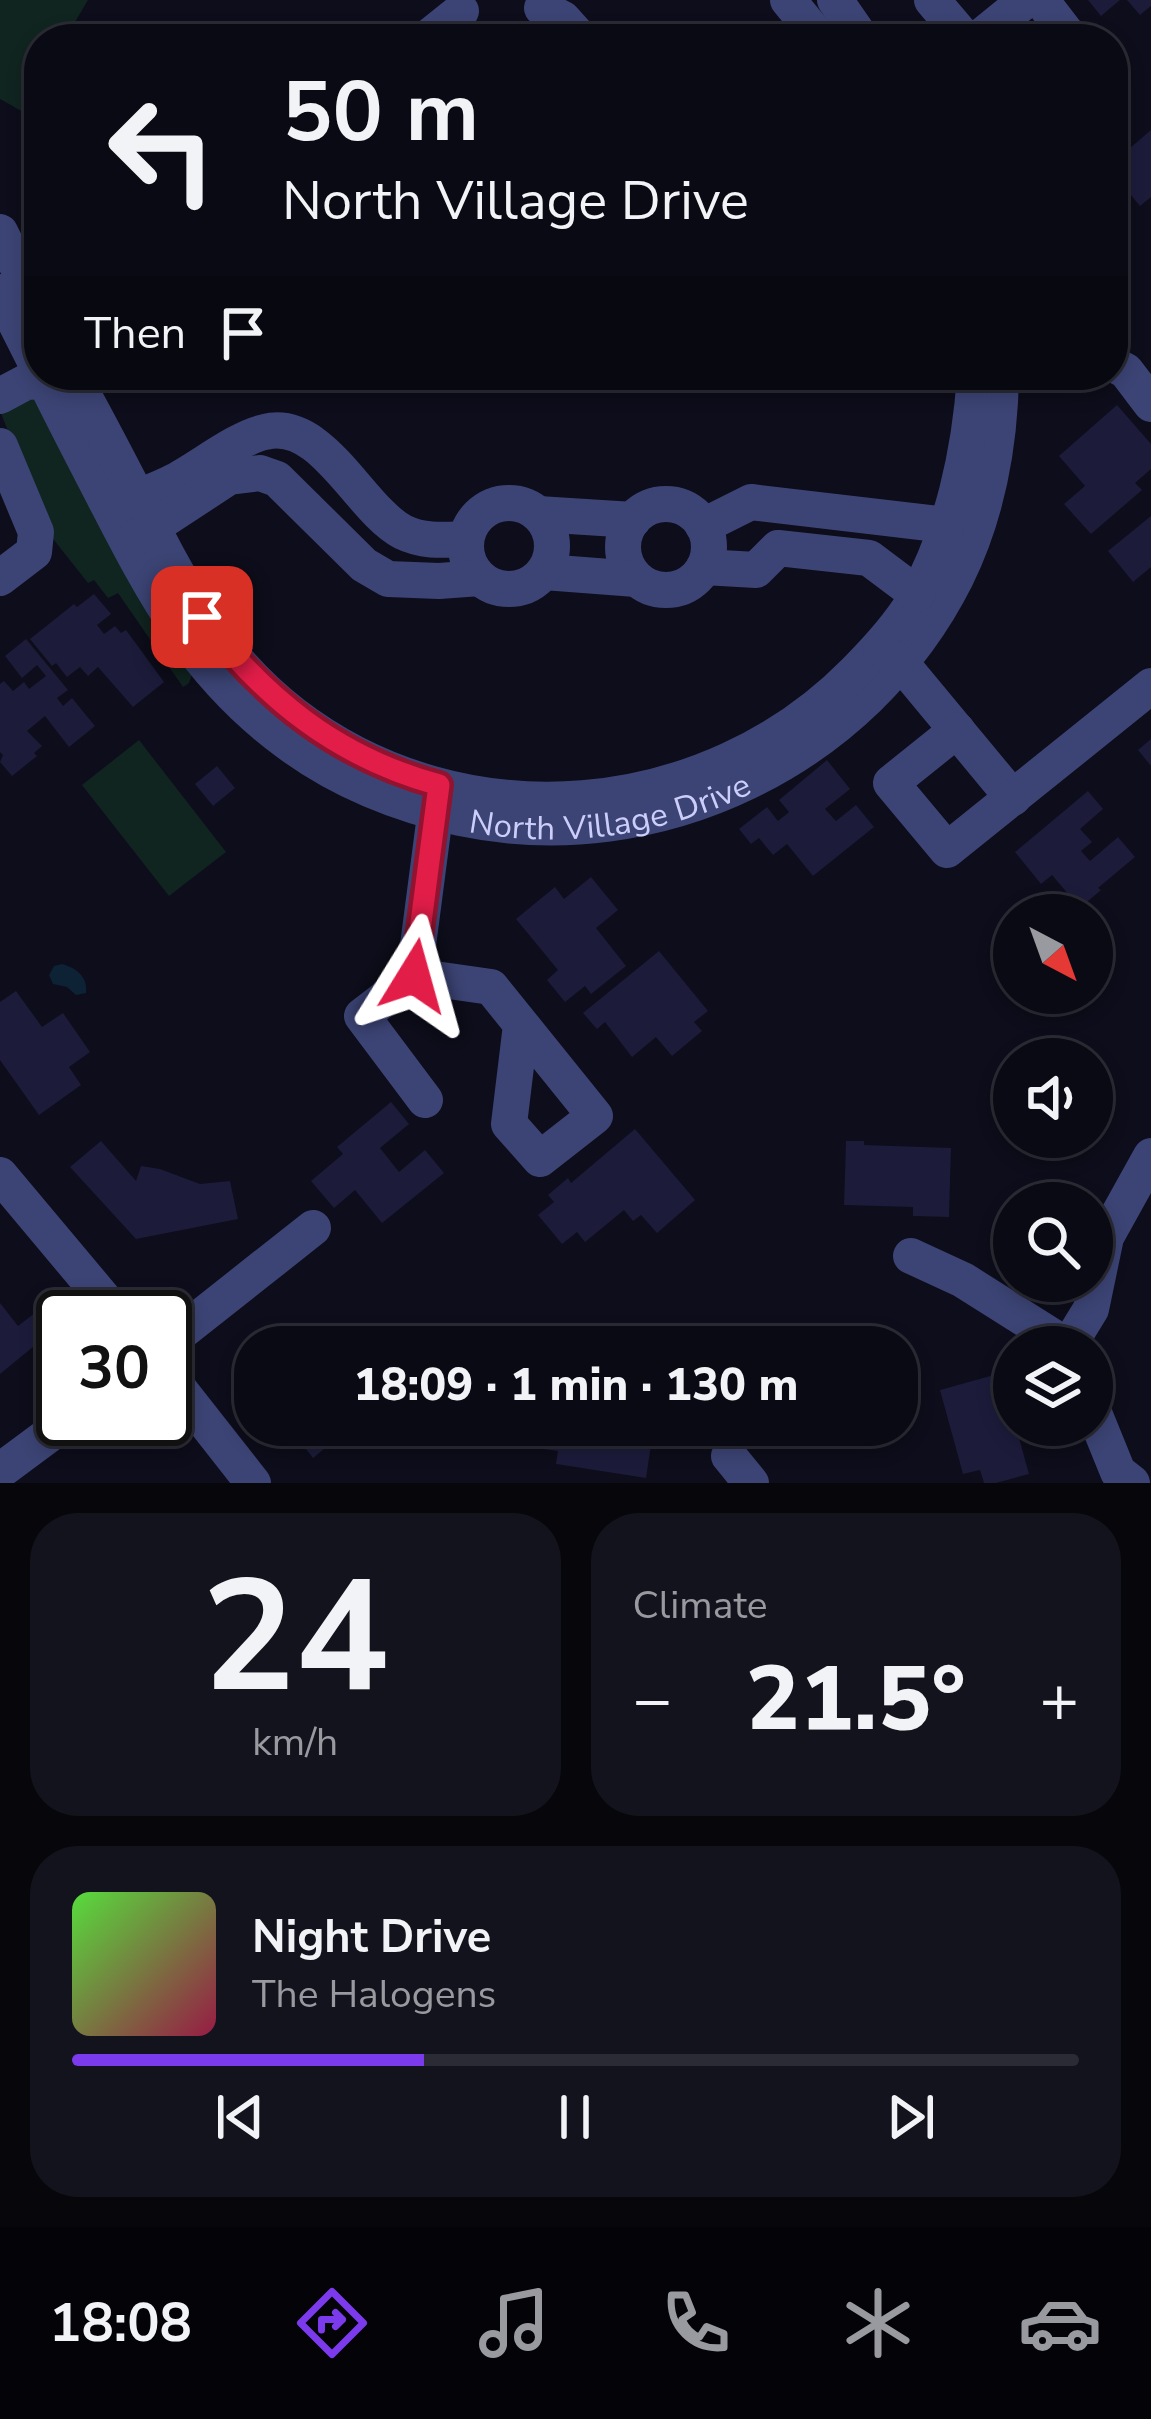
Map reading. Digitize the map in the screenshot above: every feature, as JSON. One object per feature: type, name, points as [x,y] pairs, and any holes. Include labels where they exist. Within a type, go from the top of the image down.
[{"type":"street","points":[[788,0],[808,24]]},
{"type":"street","points":[[932,0],[952,24]]},
{"type":"street","points":[[996,24],[1026,0]]},
{"type":"street","points":[[1041,0],[1059,24]]},
{"type":"street","points":[[538,16],[563,19],[567,24]]},
{"type":"street","points":[[0,232],[24,279]]},
{"type":"street","name":"North Village Drive","points":[[0,292],[24,330]]},
{"type":"street","points":[[1128,374],[1151,404]]},
{"type":"street","name":"North Village Drive","points":[[60,390],[132,519],[179,634],[252,714],[340,776],[395,801],[437,799],[484,823],[557,829],[603,826],[695,805],[740,786],[819,738],[854,710],[889,656],[940,604],[956,577],[989,482],[1000,390]]},
{"type":"street","name":"North Village Drive","points":[[889,656],[893,632],[931,569],[946,525],[965,455],[973,390]]},
{"type":"street","points":[[132,519],[229,477],[266,431],[291,433],[317,446],[396,528],[410,536],[466,539]]},
{"type":"street","points":[[0,446],[36,532],[34,553],[0,578]]},
{"type":"street","points":[[241,460],[278,479],[364,565],[388,579],[480,578]]},
{"type":"street","points":[[298,498],[334,464]]},
{"type":"street","points":[[506,502],[520,503],[538,514],[553,545],[544,572],[520,588],[506,589],[492,586],[471,567],[466,539],[479,514],[506,502]]},
{"type":"street","points":[[703,526],[752,502],[946,525]]},
{"type":"street","points":[[662,504],[690,511],[703,526],[710,547],[704,567],[690,584],[662,591],[636,579],[623,555],[623,541],[633,520],[648,507],[662,504]]},
{"type":"street","points":[[797,549],[803,508]]},
{"type":"street","points":[[538,514],[633,520]]},
{"type":"street","points":[[350,550],[386,518]]},
{"type":"street","points":[[879,565],[888,518]]},
{"type":"street","points":[[704,567],[756,570],[778,548],[869,558],[917,595]]},
{"type":"street","points":[[544,572],[636,579]]},
{"type":"street","points":[[889,656],[1013,798]]},
{"type":"street","points":[[957,730],[891,783],[947,850],[1151,686]]},
{"type":"street","points":[[425,1100],[362,1016],[414,976],[437,799]]},
{"type":"street","points":[[414,976],[490,988],[520,1024]]},
{"type":"street","points":[[1081,1326],[1091,1309],[1106,1238],[1151,1156]]},
{"type":"street","points":[[0,1174],[97,1290]]},
{"type":"street","points":[[192,1324],[313,1228]]},
{"type":"street","points":[[910,1256],[964,1280],[1037,1326]]},
{"type":"street","points":[[192,1405],[253,1483]]},
{"type":"street","points":[[0,1471],[36,1444]]},
{"type":"street","points":[[1108,1446],[1121,1479]]},
{"type":"green space","points":[[0,0],[88,0],[74,24],[24,24],[24,113],[0,99]]},
{"type":"green space","points":[[36,397],[192,674],[183,687],[118,593],[108,598],[94,580],[88,583],[50,535],[2,416],[2,406]]},
{"type":"green space","points":[[139,740],[226,852],[169,896],[82,785]]},
{"type":"water","points":[[62,964],[80,974],[86,993],[76,995],[53,984],[49,975],[54,966]]},
{"type":"building","points":[[1088,0],[1120,0],[1101,16]]},
{"type":"building","points":[[1127,0],[1151,0],[1151,6],[1140,15]]},
{"type":"building","points":[[1151,130],[1151,197],[1140,206],[1128,191],[1130,148]]},
{"type":"building","points":[[1117,405],[1151,444],[1151,469],[1135,483],[1142,490],[1091,534],[1064,504],[1085,486],[1059,456]]},
{"type":"building","points":[[1151,516],[1151,567],[1133,582],[1108,551]]},
{"type":"building","points":[[94,594],[111,614],[97,625],[104,634],[115,626],[121,633],[126,630],[164,682],[133,707],[98,667],[88,676],[80,667],[67,677],[30,639]]},
{"type":"building","points":[[26,639],[68,690],[57,698],[63,706],[72,698],[95,726],[69,747],[45,716],[27,731],[42,746],[34,753],[37,756],[12,776],[0,762],[0,684],[4,681],[13,691],[24,682],[29,689],[46,676],[37,665],[22,678],[5,656]]},
{"type":"building","points":[[1151,739],[1151,766],[1138,750]]},
{"type":"building","points":[[827,760],[850,789],[825,809],[836,821],[856,805],[874,827],[813,876],[787,844],[773,855],[759,838],[751,844],[739,829],[767,807],[778,821],[789,812],[779,800]]},
{"type":"building","points":[[217,766],[235,788],[213,806],[195,784]]},
{"type":"building","points":[[1088,791],[1103,809],[1080,829],[1092,842],[1081,851],[1090,861],[1118,837],[1135,857],[1096,894],[1068,894],[1052,875],[1041,884],[1015,852]]},
{"type":"building","points":[[591,877],[618,910],[596,928],[626,966],[591,994],[585,986],[565,1002],[547,980],[558,970],[516,919],[555,887],[564,899]]},
{"type":"building","points":[[659,951],[708,1011],[694,1022],[702,1031],[672,1056],[656,1037],[632,1057],[605,1022],[597,1029],[583,1013]]},
{"type":"building","points":[[16,991],[42,1027],[63,1013],[90,1052],[69,1067],[81,1085],[39,1115],[0,1060],[0,1002]]},
{"type":"building","points":[[391,1102],[409,1124],[380,1148],[399,1172],[425,1150],[444,1173],[382,1223],[355,1190],[334,1208],[311,1181],[343,1154],[337,1147]]},
{"type":"building","points":[[635,1129],[695,1200],[657,1233],[641,1215],[633,1221],[624,1210],[585,1242],[577,1232],[562,1244],[538,1215],[554,1202],[548,1195],[568,1178],[571,1183]]},
{"type":"building","points":[[101,1141],[136,1181],[141,1166],[200,1184],[230,1181],[238,1219],[136,1239],[70,1167]]},
{"type":"building","points":[[846,1141],[951,1148],[949,1217],[913,1216],[913,1207],[844,1205]]},
{"type":"building","points":[[0,1303],[18,1326],[36,1312],[36,1344],[0,1374]]},
{"type":"building","points":[[993,1375],[993,1446],[1021,1446],[1029,1474],[984,1483],[980,1470],[963,1474],[940,1390]]},
{"type":"building","points":[[304,1446],[328,1446],[313,1458]]},
{"type":"building","points":[[651,1446],[646,1478],[556,1464],[558,1451],[544,1449]]},
{"type":"route","points":[[202,617],[243,667],[295,716],[363,757],[439,785],[414,976]]}]
